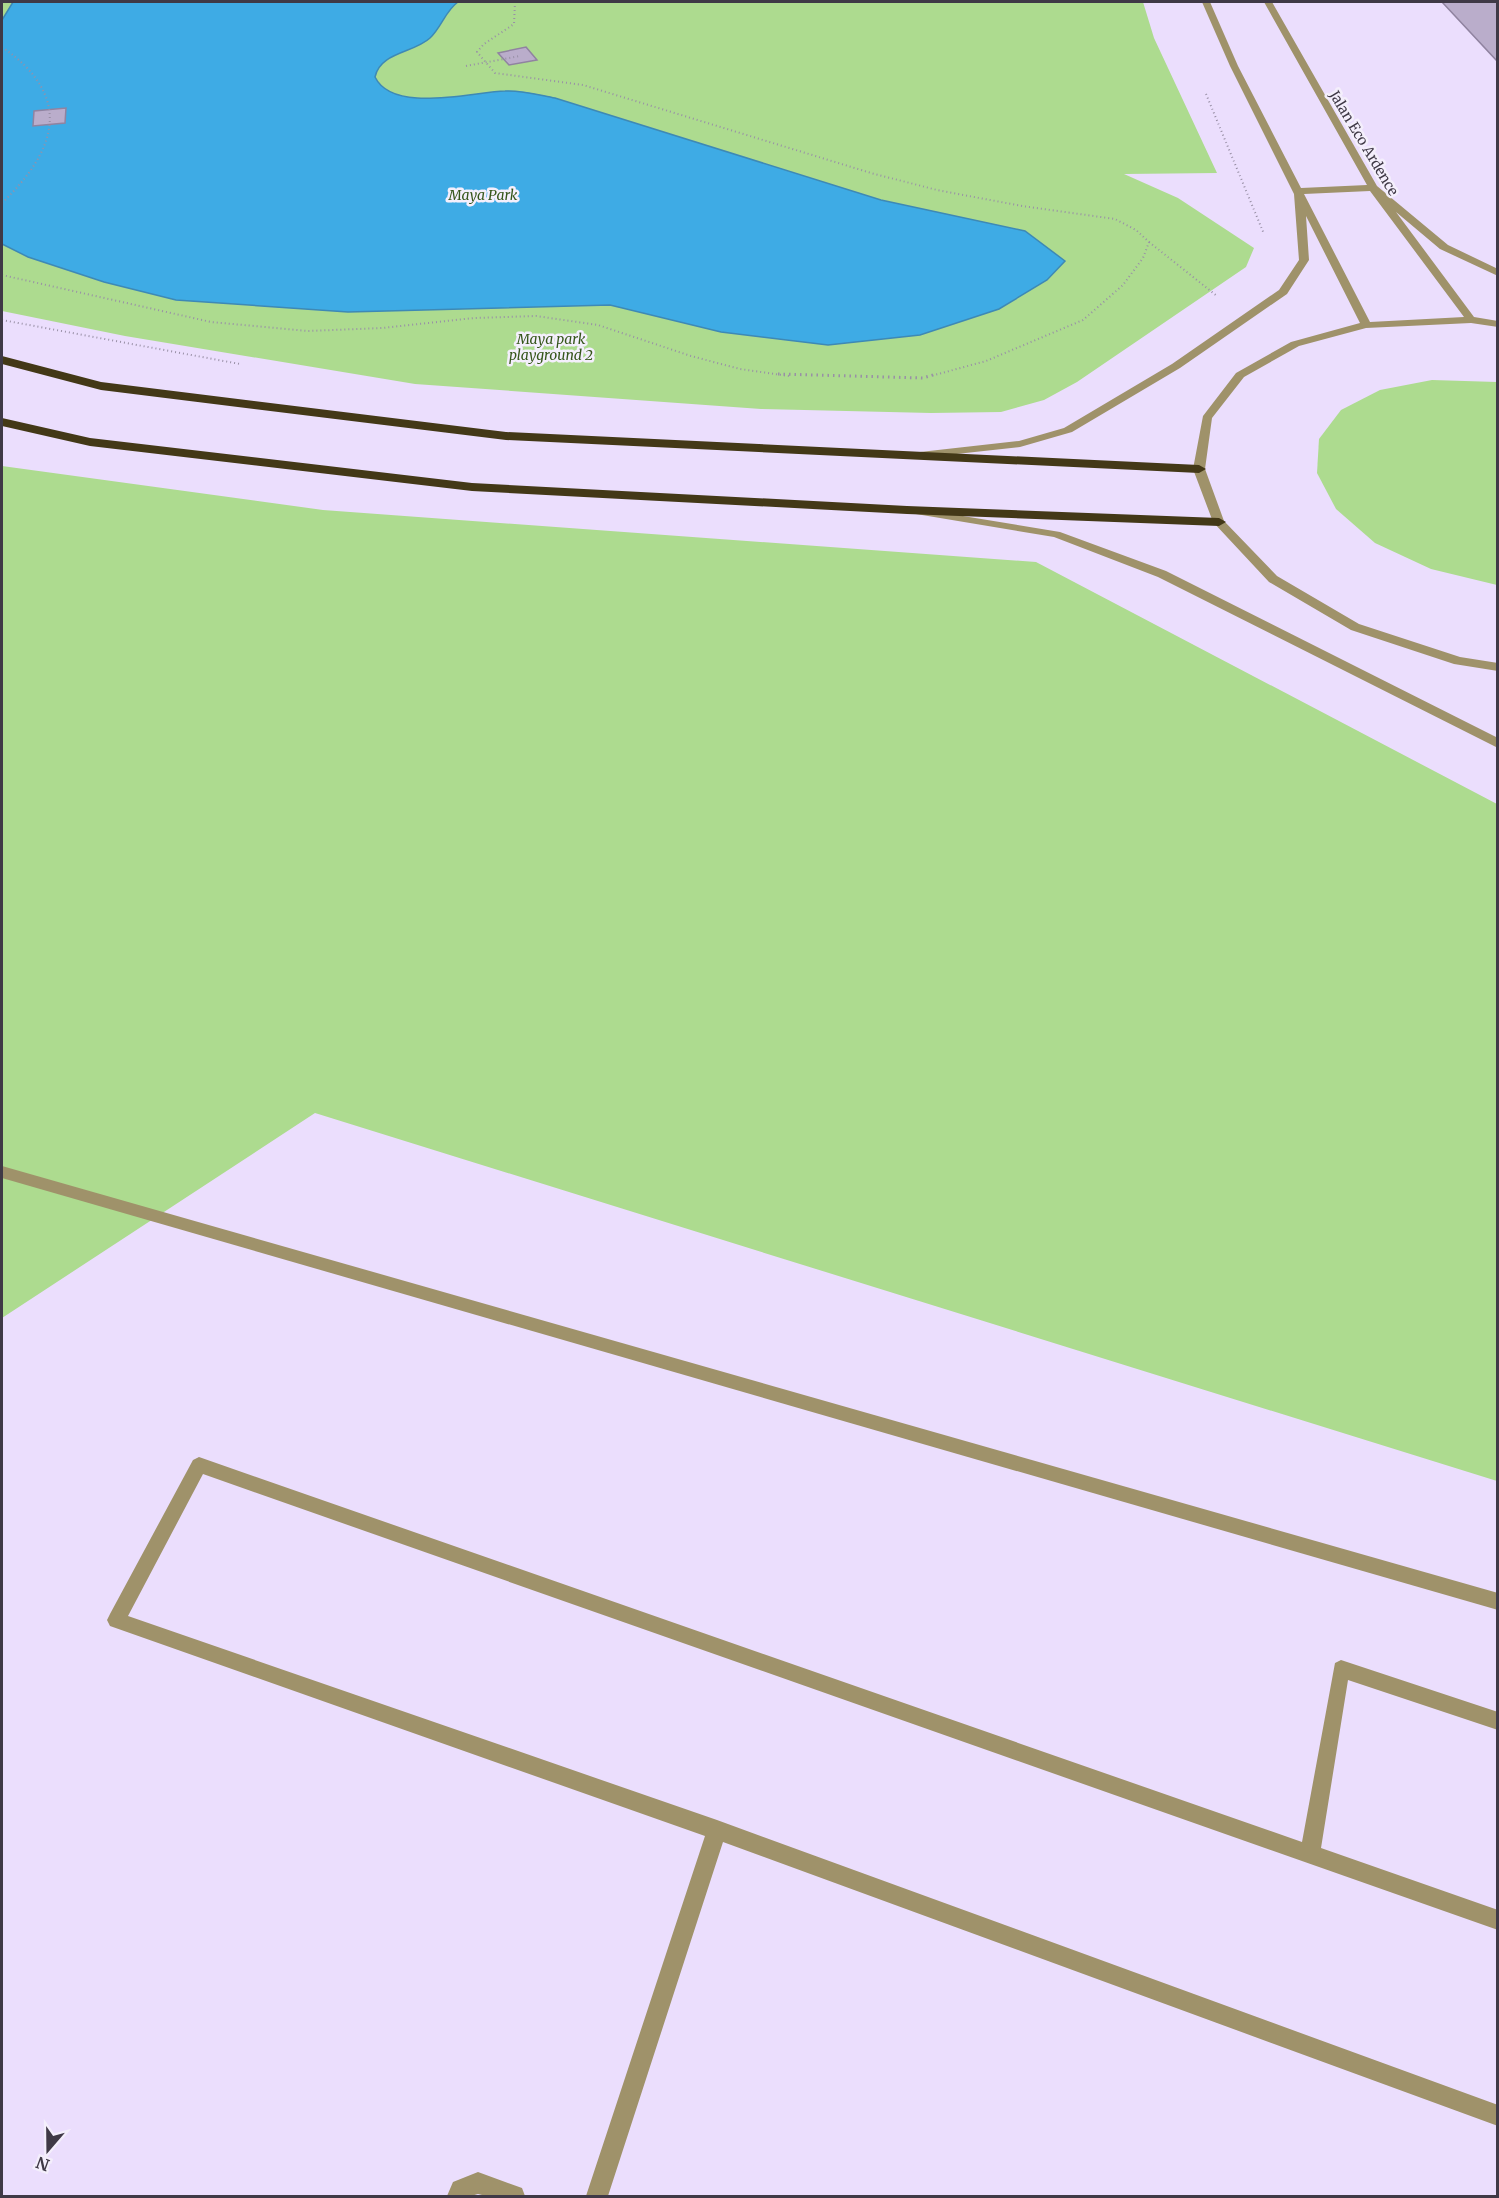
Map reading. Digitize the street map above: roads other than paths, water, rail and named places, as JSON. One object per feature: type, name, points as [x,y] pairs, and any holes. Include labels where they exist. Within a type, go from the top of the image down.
[{"type":"highway","points":[[2,360],[101,386]]},
{"type":"highway","points":[[2,367],[101,386],[506,436],[1199,469]]},
{"type":"highway","points":[[2,423],[101,443],[472,487],[907,510],[1219,522]]},
{"type":"street","points":[[1206,2],[1234,66],[1366,325]]},
{"type":"street","name":"Jalan Eco Ardence","points":[[1268,2],[1373,188],[1471,320]]},
{"type":"street","points":[[1299,190],[1373,188],[1444,247],[1497,273]]},
{"type":"street","points":[[905,456],[1020,444],[1068,430],[1176,366],[1283,292],[1304,260],[1299,190]]},
{"type":"street","points":[[1497,324],[1471,320],[1366,325],[1295,344],[1240,375],[1207,418],[1199,469],[1219,522],[1273,579],[1355,627],[1458,661],[1497,667]]},
{"type":"street","points":[[907,510],[1056,534],[1162,574],[1497,744]]},
{"type":"street","points":[[2,1172],[1497,1602]]},
{"type":"street","points":[[1497,1920],[199,1465],[116,1620],[717,1830],[1497,2116]]},
{"type":"street","points":[[1310,1854],[1341,1669],[1497,1721]]},
{"type":"street","points":[[597,2196],[717,1830]]},
{"type":"street","points":[[458,2196],[461,2190],[478,2183],[514,2196]]},
{"type":"water","points":[[13,2],[458,2],[430,38],[383,62],[375,77],[384,88],[398,95],[415,98],[454,97],[511,91],[555,98],[881,200],[1025,231],[1065,261],[1047,280],[999,309],[920,335],[828,345],[721,332],[610,305],[348,312],[176,300],[104,282],[28,257],[2,244],[2,20]]},
{"type":"park label","name":"Maya Park","points":[[483,195]]},
{"type":"park label","name":"Maya park playground 2","points":[[551,348]]}]
